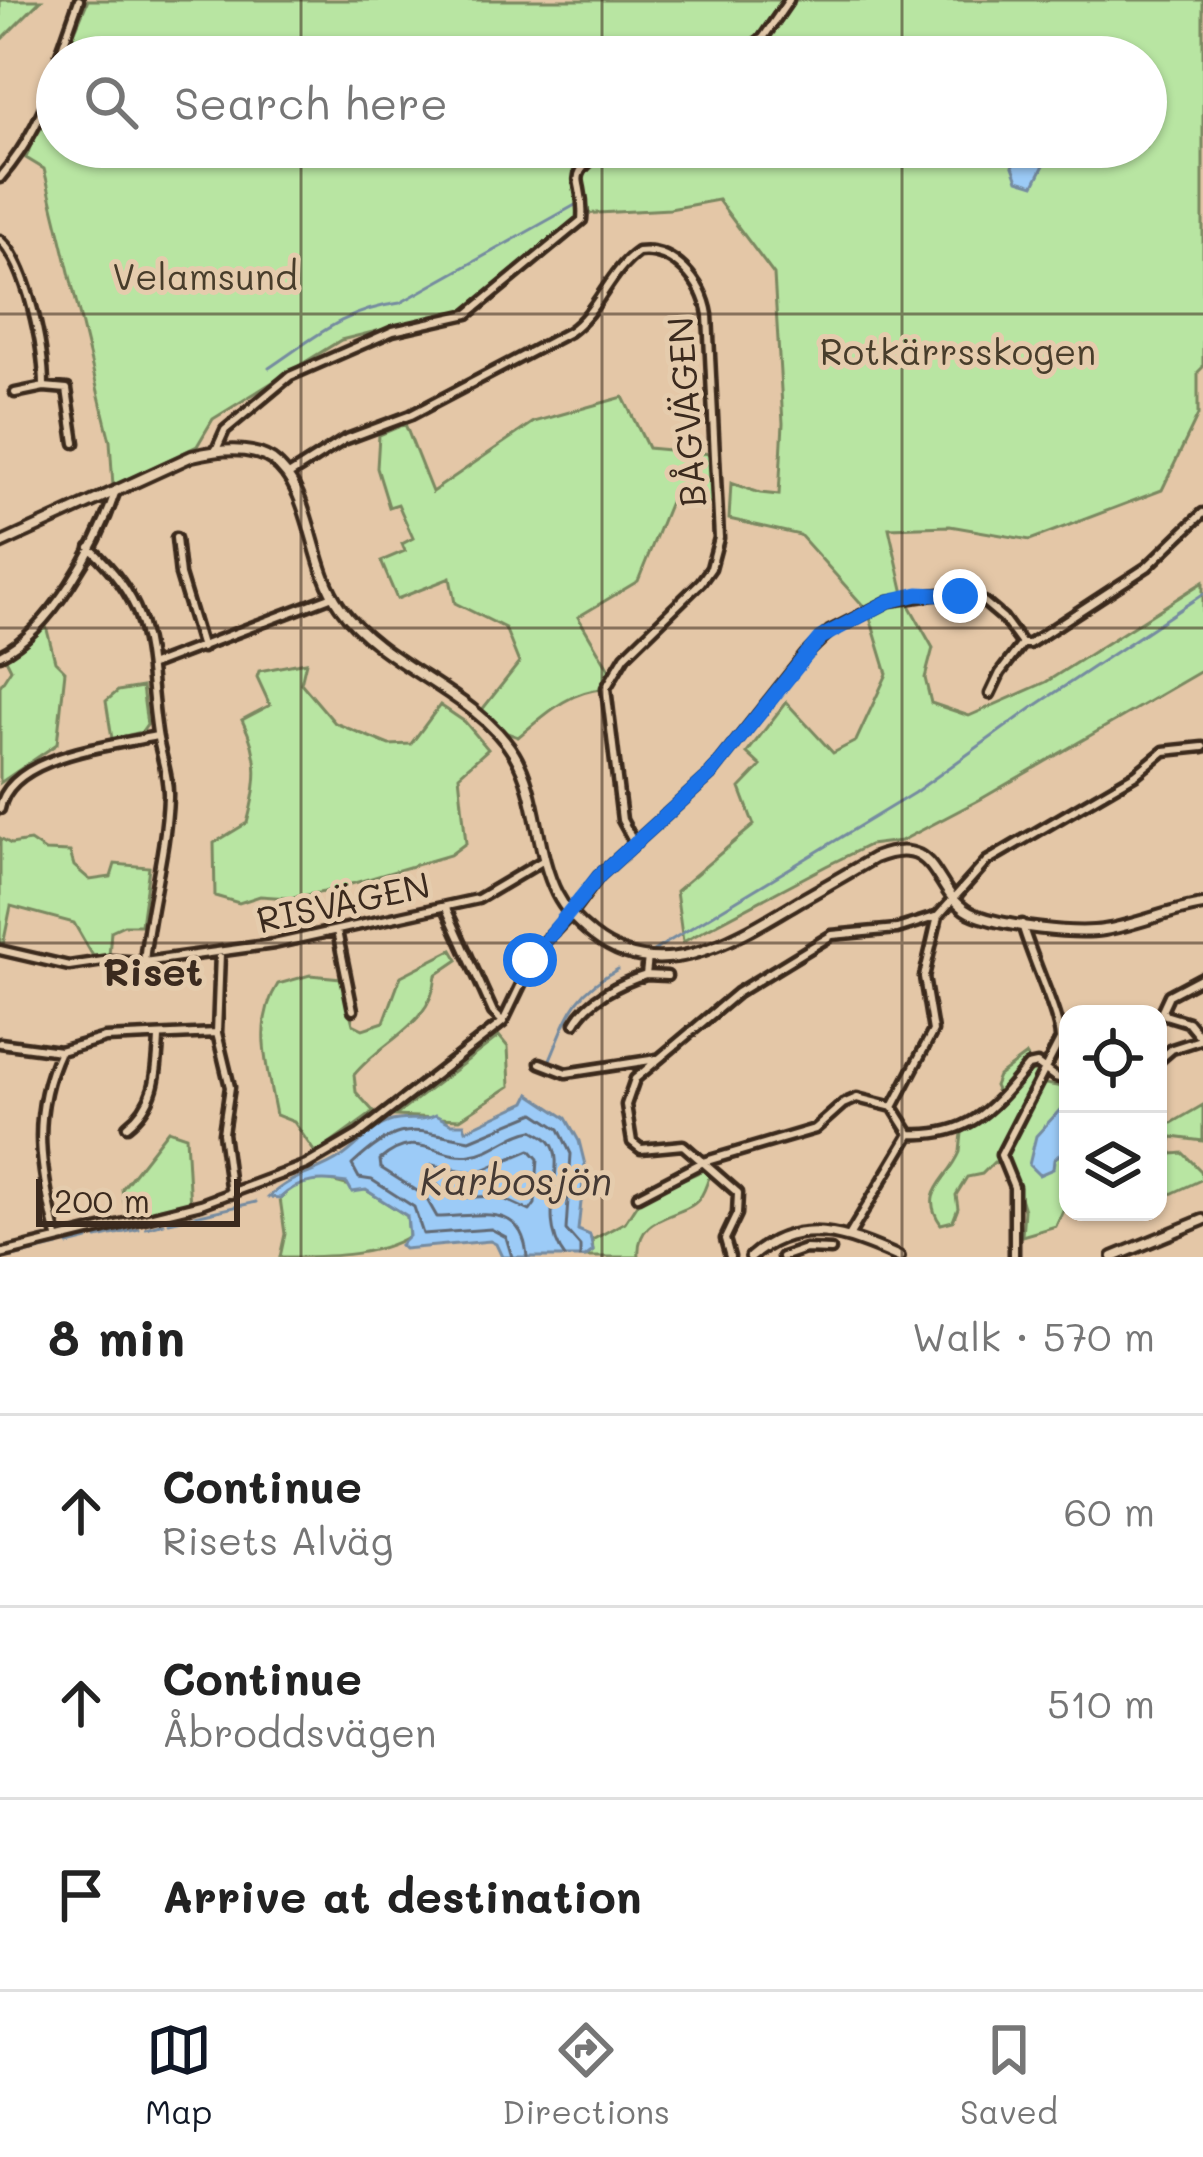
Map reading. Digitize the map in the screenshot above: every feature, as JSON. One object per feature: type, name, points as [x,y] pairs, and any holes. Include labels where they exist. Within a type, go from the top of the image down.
[{"type":"street","points":[[66,36],[79,0]]},
{"type":"street","points":[[764,36],[789,0]]},
{"type":"street","points":[[0,178],[36,124]]},
{"type":"street","points":[[216,450],[225,430],[290,376],[393,331],[468,314],[582,220],[577,176],[581,168]]},
{"type":"street","points":[[0,239],[12,253],[41,342],[44,386]]},
{"type":"street","name":"BÅGVÄGEN","points":[[287,476],[344,440],[411,415],[569,332],[592,314],[627,260],[638,252],[662,255],[687,272],[703,294],[708,315],[719,538],[711,568],[701,582],[625,656],[606,688],[622,820],[634,842]]},
{"type":"street","points":[[15,392],[44,386],[67,389],[75,443]]},
{"type":"street","points":[[0,544],[191,456],[216,450],[261,455],[287,476],[298,496],[315,557],[346,615],[486,723],[512,751],[555,891],[571,914],[609,946],[648,957],[684,958],[722,946],[885,854],[906,852],[930,862],[956,900],[976,916],[1095,931],[1203,906]]},
{"type":"street","points":[[0,655],[40,625],[90,548],[116,493]]},
{"type":"street","points":[[1022,644],[1029,644],[1147,567],[1203,513]]},
{"type":"street","points":[[176,538],[179,575],[202,648]]},
{"type":"street","points":[[90,548],[136,601],[152,665],[168,793],[144,962]]},
{"type":"street","points":[[0,1254],[164,1216],[327,1155],[503,1022],[530,960],[599,876],[710,775],[820,638],[864,611],[918,594],[960,596],[994,609],[1022,644]]},
{"type":"street","points":[[152,665],[333,596]]},
{"type":"street","points":[[990,694],[1022,644]]},
{"type":"street","points":[[0,809],[5,792],[17,779],[70,753],[158,735]]},
{"type":"street","points":[[730,1257],[725,1239],[736,1214],[738,1193],[683,1145],[641,1148],[629,1136],[626,1105],[630,1086],[737,993],[832,935],[897,929],[938,916],[986,861],[1136,774],[1165,751],[1203,746]]},
{"type":"street","name":"RISVÄGEN","points":[[0,950],[56,965],[220,953],[488,896],[544,860]]},
{"type":"street","points":[[446,908],[493,1012],[503,1022]]},
{"type":"street","points":[[892,1107],[933,1031],[924,977],[938,916]]},
{"type":"street","points":[[1014,1255],[1015,1186],[1001,1155],[1046,1070],[1061,1029],[1022,924]]},
{"type":"street","points":[[337,931],[353,1010]]},
{"type":"street","points":[[220,953],[217,1033],[230,1087],[223,1133],[231,1194]]},
{"type":"street","points":[[646,975],[648,957]]},
{"type":"street","points":[[575,1023],[603,995],[646,975],[667,976]]},
{"type":"street","points":[[1167,1053],[1203,1039],[1188,1022],[1162,1010],[1169,995],[1203,977]]},
{"type":"street","points":[[0,1043],[60,1051],[91,1040],[217,1033]]},
{"type":"street","points":[[127,1126],[154,1090],[159,1037]]},
{"type":"street","points":[[57,1239],[39,1135],[47,1086],[60,1051]]},
{"type":"street","points":[[539,1063],[566,1073],[661,1059]]},
{"type":"street","points":[[910,1134],[953,1133],[975,1122],[1028,1066],[1037,1064],[1059,1076]]},
{"type":"street","points":[[638,1196],[703,1162],[806,1133],[857,1098],[892,1107],[910,1134]]},
{"type":"street","points":[[849,1236],[910,1134]]},
{"type":"street","points":[[1113,1257],[1203,1220]]},
{"type":"street","points":[[751,1257],[770,1241],[822,1230],[899,1257]]},
{"type":"street","points":[[782,1257],[805,1249],[831,1250]]},
{"type":"green space","points":[[0,0],[41,0],[0,41]]},
{"type":"green space","name":"Rotkärrsskogen","points":[[88,0],[1203,0],[1203,367],[1198,372],[1198,415],[1162,490],[1030,540],[950,526],[889,528],[905,598],[933,648],[925,678],[931,703],[969,716],[1046,682],[1203,582],[1203,670],[901,841],[869,845],[683,942],[676,891],[754,825],[740,788],[761,766],[747,753],[786,702],[833,753],[856,741],[887,674],[868,611],[800,535],[729,519],[731,483],[779,495],[783,423],[774,275],[718,200],[670,209],[580,214],[466,309],[341,340],[213,419],[197,446],[113,486],[110,441],[42,168],[1167,168],[1167,36],[73,36]]},
{"type":"green space","name":"Rotkärrsskogen","points":[[36,131],[36,164],[26,158]]},
{"type":"green space","points":[[623,397],[648,448],[711,454],[716,506],[674,492],[638,581],[578,617],[610,671],[603,689],[568,700],[518,737],[481,711],[519,663],[505,628],[455,603],[450,578],[397,599],[381,561],[405,551],[402,544],[413,538],[398,504],[389,507],[377,468],[379,435],[405,424],[432,492],[534,422]]},
{"type":"green space","points":[[46,626],[55,661],[65,671],[57,744],[0,783],[0,686],[11,669],[5,657]]},
{"type":"green space","points":[[306,662],[301,683],[335,723],[389,745],[411,744],[440,705],[465,722],[488,749],[459,775],[466,843],[450,855],[324,892],[289,898],[260,896],[239,903],[215,896],[214,843],[247,823],[254,795],[255,758],[242,720],[270,705],[257,677],[259,671]]},
{"type":"green space","points":[[142,687],[147,725],[142,732],[112,739],[106,701],[118,691]]},
{"type":"green space","points":[[0,838],[11,844],[30,841],[45,851],[70,852],[74,866],[90,880],[111,877],[115,864],[149,867],[141,925],[111,931],[109,956],[93,956],[74,923],[11,906],[0,945]]},
{"type":"green space","points":[[452,950],[458,960],[436,975],[433,992],[416,1020],[354,1075],[356,1092],[374,1112],[316,1154],[294,1122],[276,1115],[264,1031],[278,984],[310,975],[341,978],[353,1024],[363,1029],[384,1022],[401,976]]},
{"type":"green space","points":[[499,1036],[508,1047],[510,1086],[460,1119],[395,1116]]},
{"type":"green space","points":[[1026,1055],[1045,1084],[1059,1086],[1059,1219],[1056,1226],[1022,1236],[1024,1210],[1011,1169],[994,1162],[982,1174],[967,1177],[956,1195],[953,1221],[941,1224],[933,1203],[937,1187],[960,1152],[962,1133],[1001,1101],[994,1086],[998,1076]]},
{"type":"green space","points":[[1203,1105],[1203,1141],[1172,1137],[1169,1149],[1173,1154],[1183,1153],[1203,1179],[1167,1196],[1167,1126]]},
{"type":"green space","points":[[168,1130],[186,1136],[190,1207],[127,1221],[122,1189]]},
{"type":"green space","points":[[706,1169],[711,1171],[699,1199],[652,1224],[640,1242],[639,1257],[585,1257],[593,1251],[592,1240],[625,1222],[640,1199]]},
{"type":"green space","points":[[323,1179],[366,1190],[407,1216],[409,1236],[365,1252],[280,1257],[285,1234],[280,1198],[295,1185]]},
{"type":"water","points":[[1014,168],[1042,168],[1034,185],[1018,180]]},
{"type":"water","name":"Karbosjön","points":[[530,1094],[566,1118],[579,1141],[585,1165],[578,1230],[590,1235],[593,1251],[585,1257],[502,1257],[490,1241],[404,1249],[400,1245],[409,1236],[407,1216],[366,1190],[352,1192],[347,1183],[311,1182],[280,1198],[269,1197],[343,1156],[389,1122],[435,1115],[464,1124],[466,1130],[526,1102]]},
{"type":"water","points":[[1059,1111],[1059,1155],[1053,1169],[1039,1175],[1029,1165],[1036,1136]]},
{"type":"waterway","points":[[269,368],[330,327],[362,312],[400,303],[577,204]]},
{"type":"waterway","points":[[653,951],[914,793],[1203,594]]},
{"type":"waterway","points":[[548,1064],[580,998],[618,969]]},
{"type":"waterway","points":[[169,1222],[256,1202]]},
{"type":"waterway","points":[[146,1228],[164,1223]]},
{"type":"waterway","points":[[97,1238],[139,1229]]},
{"type":"waterway","points":[[68,1245],[88,1240]]},
{"type":"waterway","points":[[12,1257],[58,1246]]},
{"type":"district","name":"Riset","points":[[153,970]]},
{"type":"route","points":[[530,960],[599,876],[710,775],[820,638],[889,601],[918,594],[960,596]]},
{"type":"park label","name":"Velamsund","points":[[205,275]]}]
